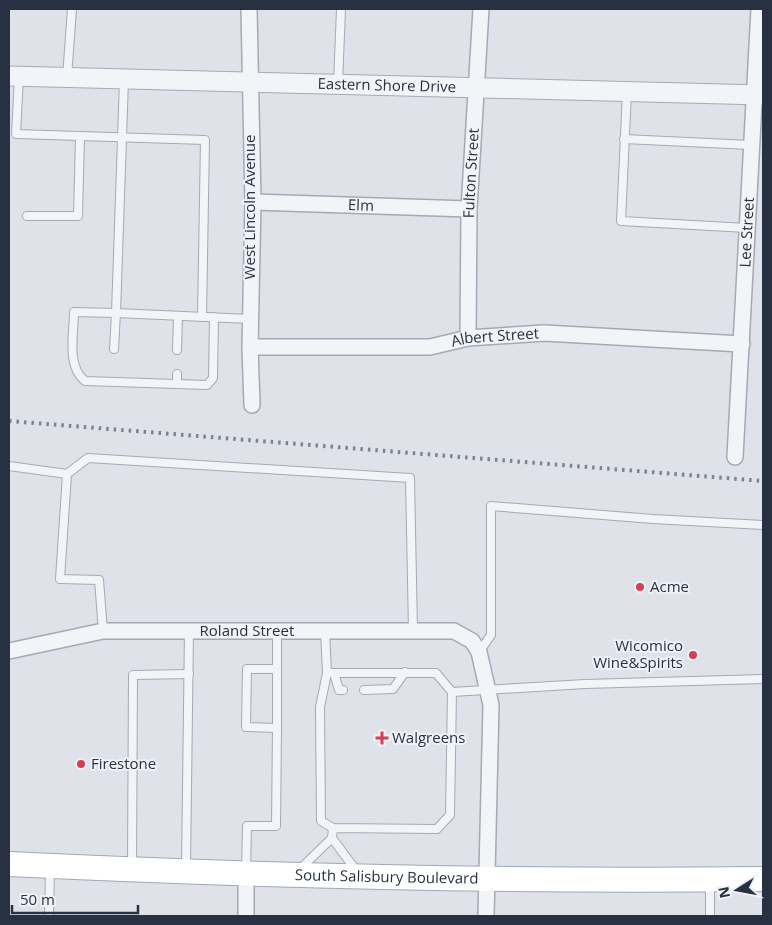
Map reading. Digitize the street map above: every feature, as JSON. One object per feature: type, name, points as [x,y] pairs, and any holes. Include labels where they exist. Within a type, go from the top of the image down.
[{"type":"main road","name":"South Salisbury Boulevard","points":[[9,864],[186,873],[362,878],[486,880],[763,879]]},
{"type":"street","name":"West Lincoln Avenue","points":[[249,9],[253,202],[250,318],[252,405]]},
{"type":"street","name":"Fulton Street","points":[[468,338],[469,208],[481,9]]},
{"type":"street","name":"Lee Street","points":[[735,457],[751,145],[758,95],[759,9]]},
{"type":"street","name":"Eastern Shore Drive","points":[[14,76],[249,80],[477,89],[758,95]]},
{"type":"street","name":"Elm","points":[[253,202],[469,208]]},
{"type":"street","name":"Albert Street","points":[[250,347],[430,347],[468,338],[544,333],[742,344]]},
{"type":"street","name":"Roland Street","points":[[9,651],[103,631],[277,630],[454,632],[472,641],[479,652]]},
{"type":"street","points":[[479,652],[491,705],[486,916]]},
{"type":"street","points":[[246,875],[246,916]]},
{"type":"lane","points":[[67,77],[72,9]]},
{"type":"lane","points":[[338,84],[341,9]]},
{"type":"lane","points":[[14,76],[16,134],[205,140],[202,317]]},
{"type":"lane","points":[[114,349],[124,78]]},
{"type":"lane","points":[[627,92],[622,221],[747,228]]},
{"type":"lane","points":[[27,216],[78,216],[80,136]]},
{"type":"lane","points":[[624,139],[751,145]]},
{"type":"lane","points":[[214,317],[213,378],[207,385],[85,381],[78,376],[73,363],[74,312],[250,318]]},
{"type":"lane","points":[[177,350],[178,316]]},
{"type":"lane","points":[[113,382],[114,373]]},
{"type":"lane","points":[[177,374],[177,384]]},
{"type":"lane","points":[[9,466],[67,474],[88,458],[410,478],[413,631]]},
{"type":"lane","points":[[67,474],[60,579],[99,580],[103,631]]},
{"type":"lane","points":[[479,652],[491,635],[491,506],[654,519],[763,525]]},
{"type":"lane","points":[[186,873],[189,630]]},
{"type":"lane","points":[[246,875],[247,826],[276,826],[277,630]]},
{"type":"lane","points":[[326,631],[330,673],[338,690],[343,690]]},
{"type":"lane","points":[[277,669],[247,669],[246,727],[278,728]]},
{"type":"lane","points":[[364,690],[393,689],[405,672]]},
{"type":"lane","points":[[330,673],[436,673],[452,692],[450,815],[438,829],[333,828],[321,821],[320,707],[330,673]]},
{"type":"lane","points":[[132,870],[133,675],[189,674]]},
{"type":"lane","points":[[452,692],[763,679]]},
{"type":"lane","points":[[292,876],[332,838],[333,828]]},
{"type":"lane","points":[[332,838],[362,878]]},
{"type":"lane","points":[[49,916],[50,866]]},
{"type":"lane","points":[[710,880],[710,916]]},
{"type":"railway","points":[[9,421],[763,481]]},
{"type":"place","name":"Acme","points":[[640,587]]},
{"type":"place","name":"Wicomico Wine&Spirits","points":[[693,655]]},
{"type":"place","name":"Walgreens","points":[[382,738]]},
{"type":"place","name":"Firestone","points":[[81,764]]}]
